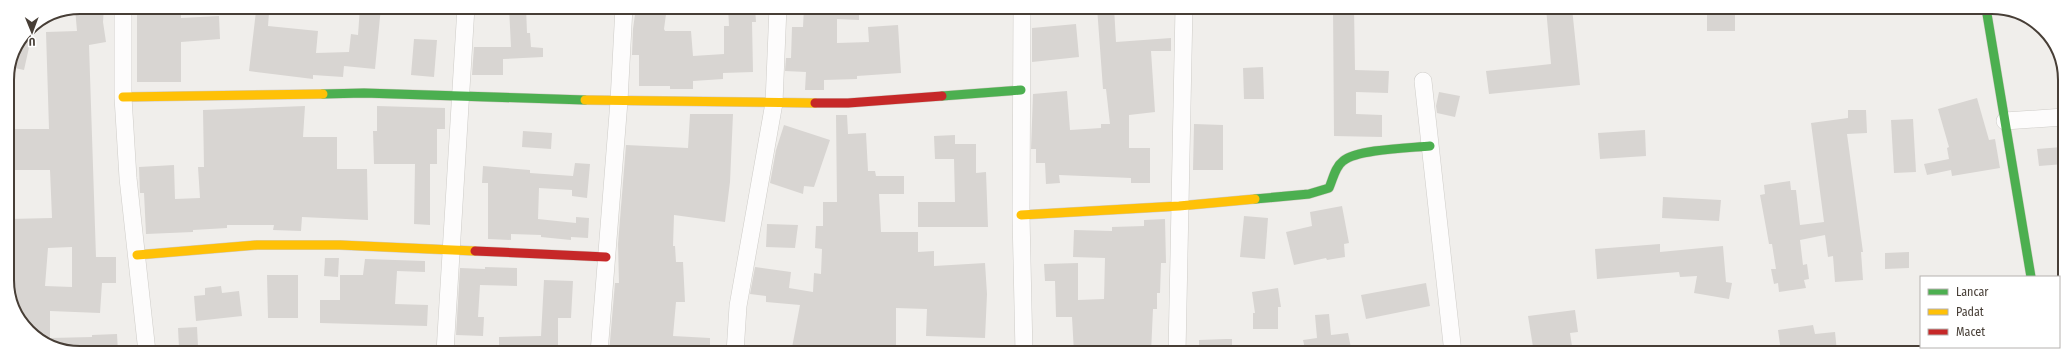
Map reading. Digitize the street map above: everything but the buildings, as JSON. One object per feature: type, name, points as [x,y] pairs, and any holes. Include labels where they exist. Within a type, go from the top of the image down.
[{"type":"street","points":[[124,14],[123,97],[128,178],[146,346]]},
{"type":"street","points":[[445,346],[450,249],[466,14]]},
{"type":"street","points":[[600,346],[619,101],[624,14]]},
{"type":"street","points":[[735,346],[738,306],[774,103],[778,14]]},
{"type":"street","points":[[1022,14],[1021,215],[1024,346]]},
{"type":"street","points":[[1177,346],[1184,14]]},
{"type":"street","points":[[1987,14],[2031,276]]},
{"type":"street","points":[[1423,81],[1452,346]]},
{"type":"street","points":[[123,97],[364,93],[619,101],[848,103],[1021,90]]},
{"type":"street","points":[[2005,121],[2058,117]]},
{"type":"street","points":[[1021,215],[1179,206],[1323,192],[1329,188],[1336,170],[1342,160],[1354,154],[1430,146]]},
{"type":"street","points":[[137,255],[257,245],[340,245],[606,257]]},
{"type":"traffic: fast","points":[[1987,14],[2031,276]]},
{"type":"traffic: fast","points":[[942,96],[1021,90]]},
{"type":"traffic: fast","points":[[323,94],[364,93],[585,100]]},
{"type":"traffic: fast","points":[[1255,199],[1309,194],[1329,188],[1340,164],[1350,157],[1385,150],[1430,146]]},
{"type":"traffic: slow","points":[[123,97],[323,94]]},
{"type":"traffic: slow","points":[[585,100],[815,103]]},
{"type":"traffic: slow","points":[[1021,215],[1179,206],[1255,199]]},
{"type":"traffic: slow","points":[[137,255],[257,245],[340,245],[475,251]]},
{"type":"traffic: jam","points":[[815,103],[848,103],[942,96]]},
{"type":"traffic: jam","points":[[475,251],[606,257]]}]
